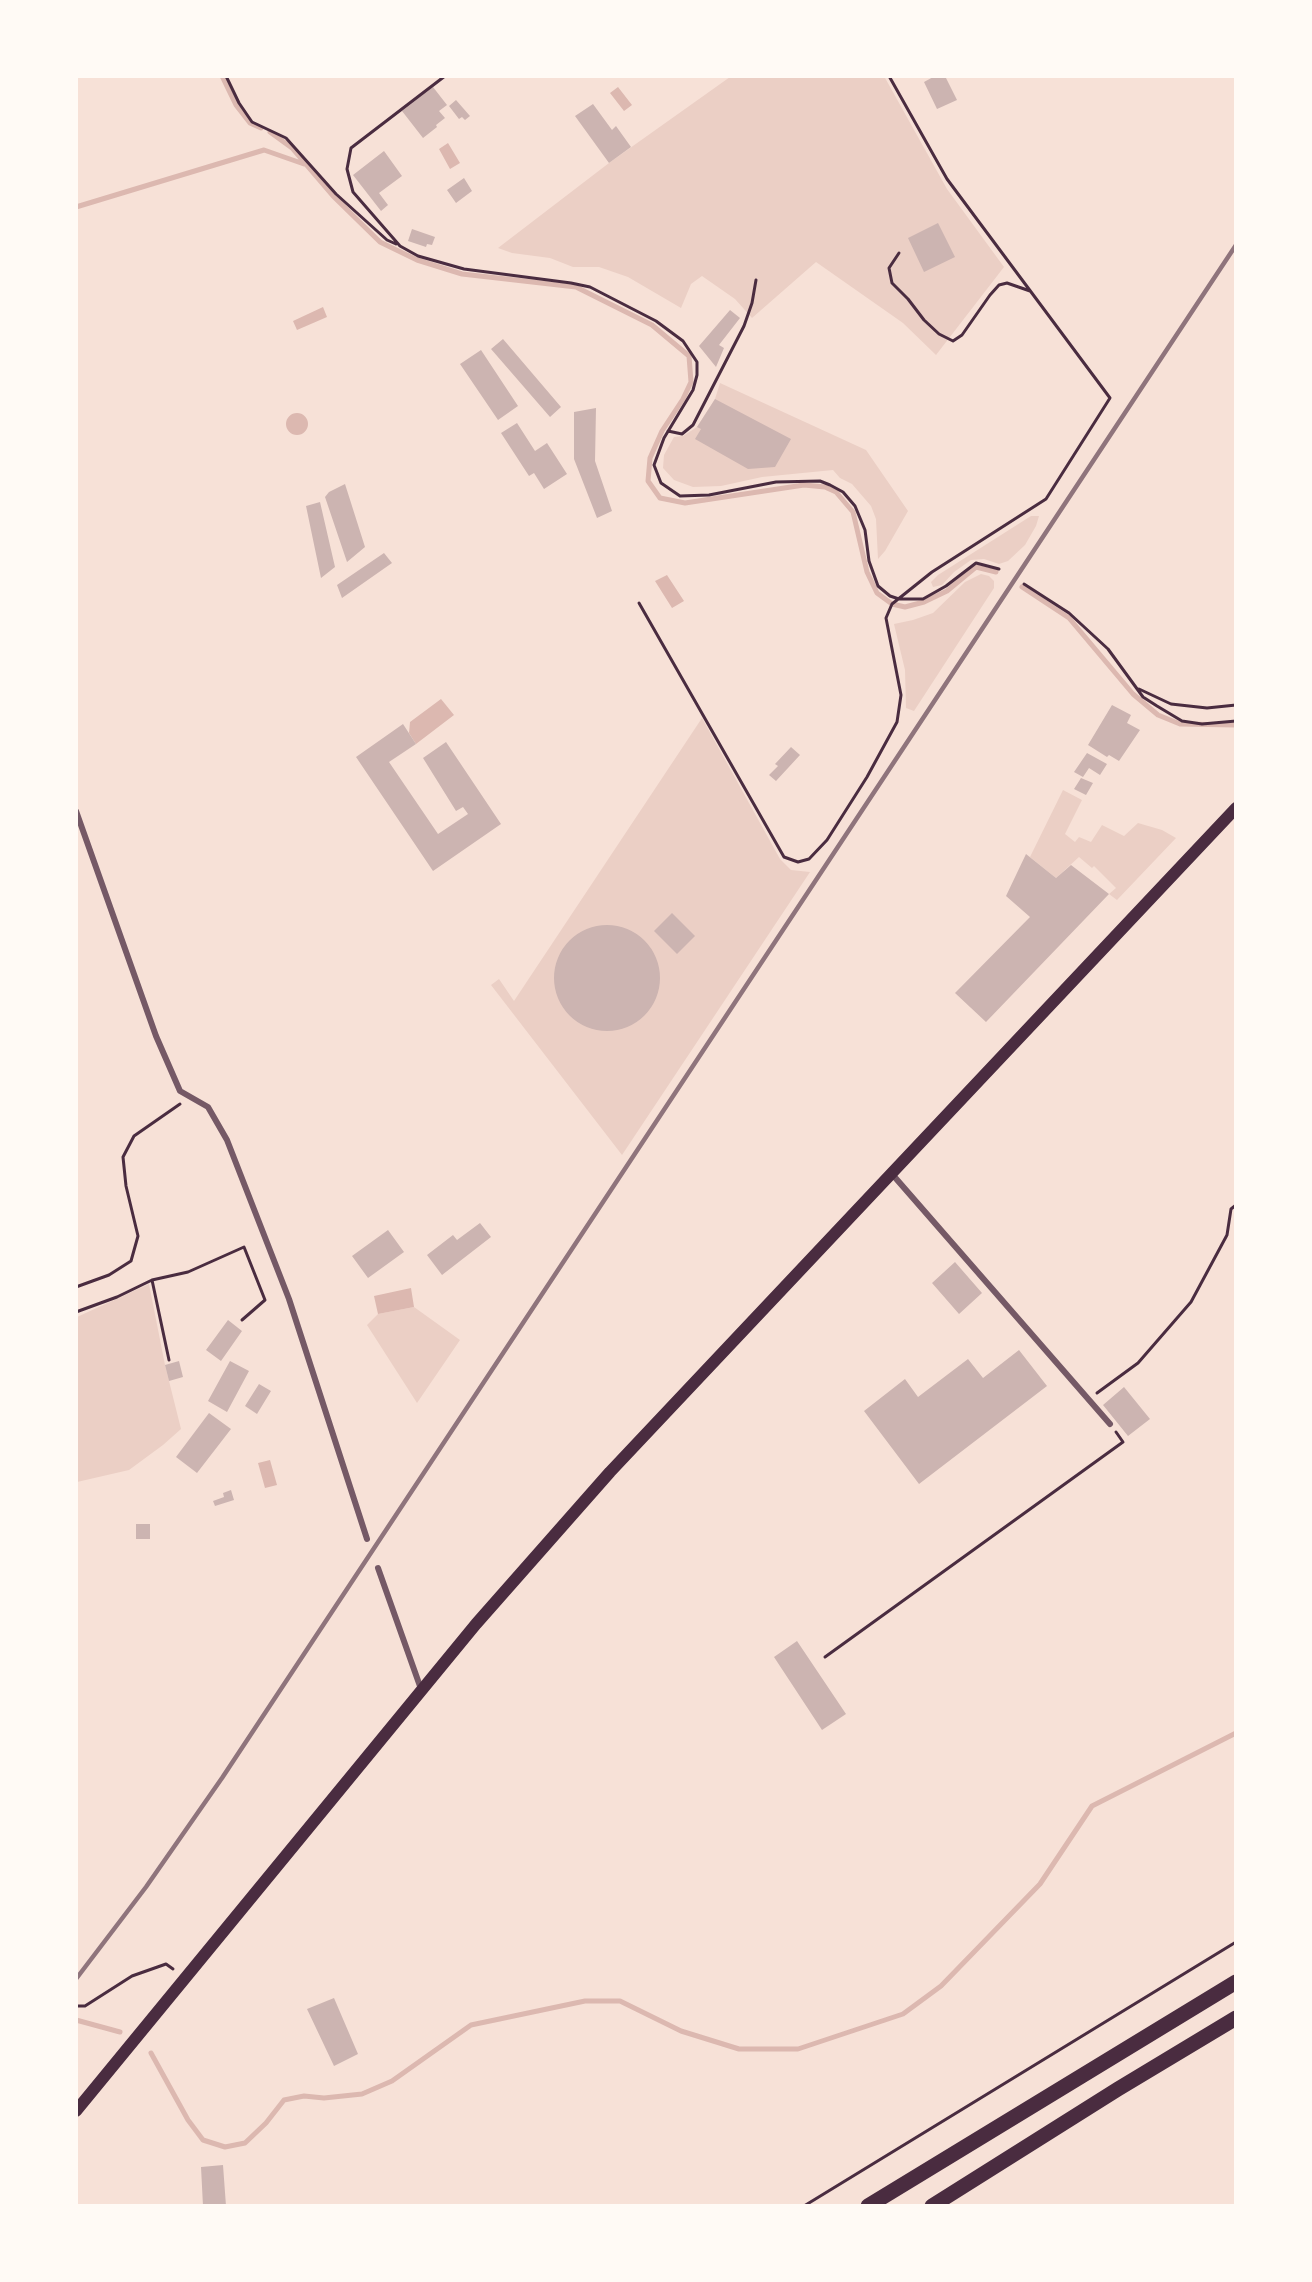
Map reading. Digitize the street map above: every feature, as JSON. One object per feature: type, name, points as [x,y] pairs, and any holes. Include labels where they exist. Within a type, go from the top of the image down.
[{"type":"highway","points":[[868,2205],[1236,1982]]},
{"type":"highway","points":[[932,2205],[1236,2018]]},
{"type":"main road","points":[[76,2111],[476,1624],[610,1472],[1236,808]]},
{"type":"street","points":[[76,811],[156,1036],[180,1091],[208,1107],[227,1140],[289,1299],[367,1539]]},
{"type":"street","points":[[891,1174],[1110,1424]]},
{"type":"street","points":[[378,1568],[421,1690]]},
{"type":"path","points":[[226,76],[239,104],[252,122],[286,138],[336,194],[387,240],[418,256],[464,269],[590,287],[656,321],[682,341],[697,362],[697,375],[693,390],[668,431],[654,465],[661,483],[680,496],[709,495],[776,482],[820,481],[843,492],[855,506],[865,530],[869,561],[878,586],[890,596],[899,599],[923,599],[946,586],[976,563],[999,569]]},
{"type":"path","points":[[400,246],[353,192],[347,169],[351,148],[445,76]]},
{"type":"path","points":[[639,603],[784,857],[798,862],[808,860],[827,840],[867,777],[897,722],[901,695],[886,618],[892,604],[932,572],[1046,499],[1110,398],[947,179],[889,76]]},
{"type":"path","points":[[899,253],[890,268],[892,283],[924,320],[939,334],[953,341],[962,335],[999,285],[1007,283],[1030,291]]},
{"type":"path","points":[[668,431],[682,434],[693,425],[744,326],[752,303],[756,280]]},
{"type":"path","points":[[1024,584],[1069,613],[1108,649],[1143,697],[1182,721],[1202,724],[1236,721]]},
{"type":"path","points":[[1137,688],[1171,704],[1207,708],[1236,705]]},
{"type":"path","points":[[76,1287],[109,1275],[131,1261],[138,1236],[126,1186],[123,1157],[134,1136],[190,1096]]},
{"type":"path","points":[[1089,1399],[1138,1363],[1191,1302],[1227,1235],[1231,1209],[1236,1205]]},
{"type":"path","points":[[76,1312],[117,1297],[152,1280],[188,1272],[244,1247],[265,1300],[243,1320]]},
{"type":"path","points":[[152,1280],[169,1360]]},
{"type":"path","points":[[825,1657],[1124,1442],[1110,1424]]},
{"type":"path","points":[[804,2205],[1236,1942]]},
{"type":"path","points":[[76,2006],[85,2006],[132,1976],[166,1964],[184,1978]]},
{"type":"shaded area","points":[[884,76],[947,189],[1004,267],[936,355],[903,323],[816,262],[752,318],[735,299],[702,276],[691,284],[681,308],[628,277],[599,267],[573,267],[550,258],[512,253],[498,248],[609,163],[730,77]]},
{"type":"shaded area","points":[[618,87],[632,105],[624,111],[610,93]]},
{"type":"shaded area","points":[[448,143],[460,163],[450,169],[439,149]]},
{"type":"shaded area","points":[[323,307],[327,317],[297,330],[293,321]]},
{"type":"shaded area","points":[[720,383],[866,450],[908,511],[878,559],[876,519],[871,506],[852,484],[840,478],[833,470],[762,477],[721,486],[693,487],[674,480],[663,468],[664,455],[674,437],[683,436],[697,427],[715,399]]},
{"type":"shaded area","points":[[297,413],[307,420],[308,424],[301,434],[297,435],[287,428],[286,424],[293,414]]},
{"type":"shaded area","points":[[1031,516],[1039,516],[1036,526],[1025,545],[1008,561],[999,564],[984,559],[971,560],[954,572],[942,585],[933,587],[931,582],[938,575]]},
{"type":"shaded area","points":[[981,574],[989,576],[994,581],[994,588],[914,711],[906,708],[905,670],[894,624],[933,613],[965,582]]},
{"type":"shaded area","points":[[667,575],[684,601],[672,608],[655,581]]},
{"type":"shaded area","points":[[441,699],[454,715],[416,744],[409,733],[410,722]]},
{"type":"shaded area","points":[[702,718],[780,859],[791,870],[810,872],[622,1155],[491,985],[499,979],[514,1001]]},
{"type":"shaded area","points":[[1063,790],[1082,800],[1065,834],[1075,842],[1079,837],[1091,842],[1102,825],[1124,836],[1138,823],[1162,830],[1176,838],[1117,900],[1109,894],[1116,888],[1094,866],[1092,868],[1079,857],[1056,878],[1030,857]]},
{"type":"shaded area","points":[[149,1284],[165,1365],[181,1429],[129,1470],[77,1482],[77,1317]]},
{"type":"shaded area","points":[[411,1288],[414,1307],[378,1314],[374,1296]]},
{"type":"shaded area","points":[[414,1307],[460,1340],[417,1403],[367,1325],[378,1314]]},
{"type":"shaded area","points":[[270,1460],[277,1485],[265,1488],[258,1463]]},
{"type":"building","points":[[935,76],[945,76],[957,100],[937,109],[924,82]]},
{"type":"building","points":[[433,87],[447,105],[439,111],[445,118],[423,138],[402,111]]},
{"type":"building","points":[[456,100],[470,116],[465,120],[462,117],[459,119],[449,106]]},
{"type":"building","points":[[593,104],[612,130],[616,126],[631,147],[609,163],[575,116]]},
{"type":"building","points":[[384,151],[402,176],[379,193],[388,205],[381,211],[353,175]]},
{"type":"building","points":[[464,178],[472,191],[456,203],[447,190]]},
{"type":"building","points":[[938,223],[955,257],[924,272],[908,238]]},
{"type":"building","points":[[412,229],[435,237],[432,245],[427,244],[426,247],[408,241]]},
{"type":"building","points":[[730,310],[740,318],[719,345],[724,348],[716,367],[699,346]]},
{"type":"building","points":[[503,339],[561,407],[550,417],[491,349]]},
{"type":"building","points":[[481,350],[518,406],[498,420],[460,364]]},
{"type":"building","points":[[715,399],[791,439],[775,467],[748,469],[695,439],[701,429],[697,427]]},
{"type":"building","points":[[596,408],[595,461],[612,511],[597,518],[574,459],[574,412]]},
{"type":"building","points":[[517,423],[535,451],[547,443],[567,474],[544,489],[534,473],[529,476],[501,433]]},
{"type":"building","points":[[345,484],[365,547],[347,562],[325,497],[329,492]]},
{"type":"building","points":[[320,502],[335,567],[321,578],[306,506]]},
{"type":"building","points":[[384,553],[392,563],[342,598],[337,585]]},
{"type":"building","points":[[1112,705],[1131,715],[1127,723],[1140,730],[1119,761],[1109,755],[1107,757],[1088,745]]},
{"type":"building","points":[[403,724],[416,744],[389,762],[438,834],[468,814],[463,807],[456,811],[423,758],[446,742],[501,824],[433,871],[356,757]]},
{"type":"building","points":[[791,747],[800,755],[776,781],[769,775],[778,766],[775,764]]},
{"type":"building","points":[[1087,753],[1107,764],[1100,775],[1089,768],[1083,777],[1074,772]]},
{"type":"building","points":[[1081,778],[1093,783],[1086,795],[1074,789]]},
{"type":"building","points":[[1026,854],[1056,878],[1071,865],[1109,894],[986,1022],[955,993],[1030,917],[1006,896]]},
{"type":"building","points":[[672,913],[695,936],[677,954],[654,931]]},
{"type":"building","points":[[607,925],[627,929],[645,940],[656,958],[660,978],[656,998],[645,1016],[627,1027],[607,1031],[587,1027],[569,1016],[558,998],[554,978],[558,958],[569,940],[587,929]]},
{"type":"building","points":[[480,1223],[491,1237],[442,1275],[427,1255],[453,1235],[457,1240]]},
{"type":"building","points":[[388,1230],[404,1252],[368,1278],[352,1256]]},
{"type":"building","points":[[955,1262],[982,1293],[959,1314],[932,1283]]},
{"type":"building","points":[[228,1320],[242,1331],[221,1361],[206,1350]]},
{"type":"building","points":[[1019,1350],[1047,1386],[919,1484],[864,1411],[905,1379],[918,1397],[968,1359],[983,1378]]},
{"type":"building","points":[[179,1361],[183,1377],[169,1381],[165,1365]]},
{"type":"building","points":[[230,1361],[249,1371],[227,1412],[208,1401]]},
{"type":"building","points":[[259,1384],[271,1391],[257,1414],[245,1406]]},
{"type":"building","points":[[1124,1387],[1150,1419],[1128,1436],[1103,1405]]},
{"type":"building","points":[[209,1413],[231,1429],[197,1473],[176,1457]]},
{"type":"building","points":[[231,1490],[234,1500],[215,1506],[213,1501],[224,1497],[223,1493]]},
{"type":"building","points":[[136,1524],[150,1524],[150,1539],[136,1539]]},
{"type":"building","points":[[797,1641],[846,1714],[822,1730],[774,1657]]},
{"type":"building","points":[[334,1998],[358,2054],[334,2066],[307,2009]]},
{"type":"building","points":[[223,2165],[226,2206],[203,2206],[201,2167]]},
{"type":"waterway","points":[[222,76],[236,105],[250,123],[261,128]]},
{"type":"waterway","points":[[270,132],[292,148],[333,196],[380,242],[417,260],[462,274],[576,287],[652,325],[689,356],[691,382],[662,431],[650,458],[648,481],[660,498],[685,503],[804,485],[825,487],[836,492],[853,512],[867,572],[877,593],[892,604],[905,607],[924,602],[947,591],[976,567],[996,572]]},
{"type":"waterway","points":[[76,207],[264,150],[304,164]]},
{"type":"waterway","points":[[1022,587],[1069,618],[1133,694],[1158,715],[1180,724],[1236,725]]},
{"type":"waterway","points":[[151,2053],[188,2120],[203,2140],[225,2147],[245,2143],[266,2123],[284,2100],[304,2096],[324,2098],[362,2094],[392,2081],[471,2025],[585,2001],[620,2001],[681,2031],[739,2049],[798,2049],[903,2014],[941,1986],[1040,1884],[1092,1806],[1236,1733]]},
{"type":"waterway","points":[[76,2020],[120,2032]]},
{"type":"railway","points":[[76,1979],[146,1887],[222,1778],[1236,245]]}]
